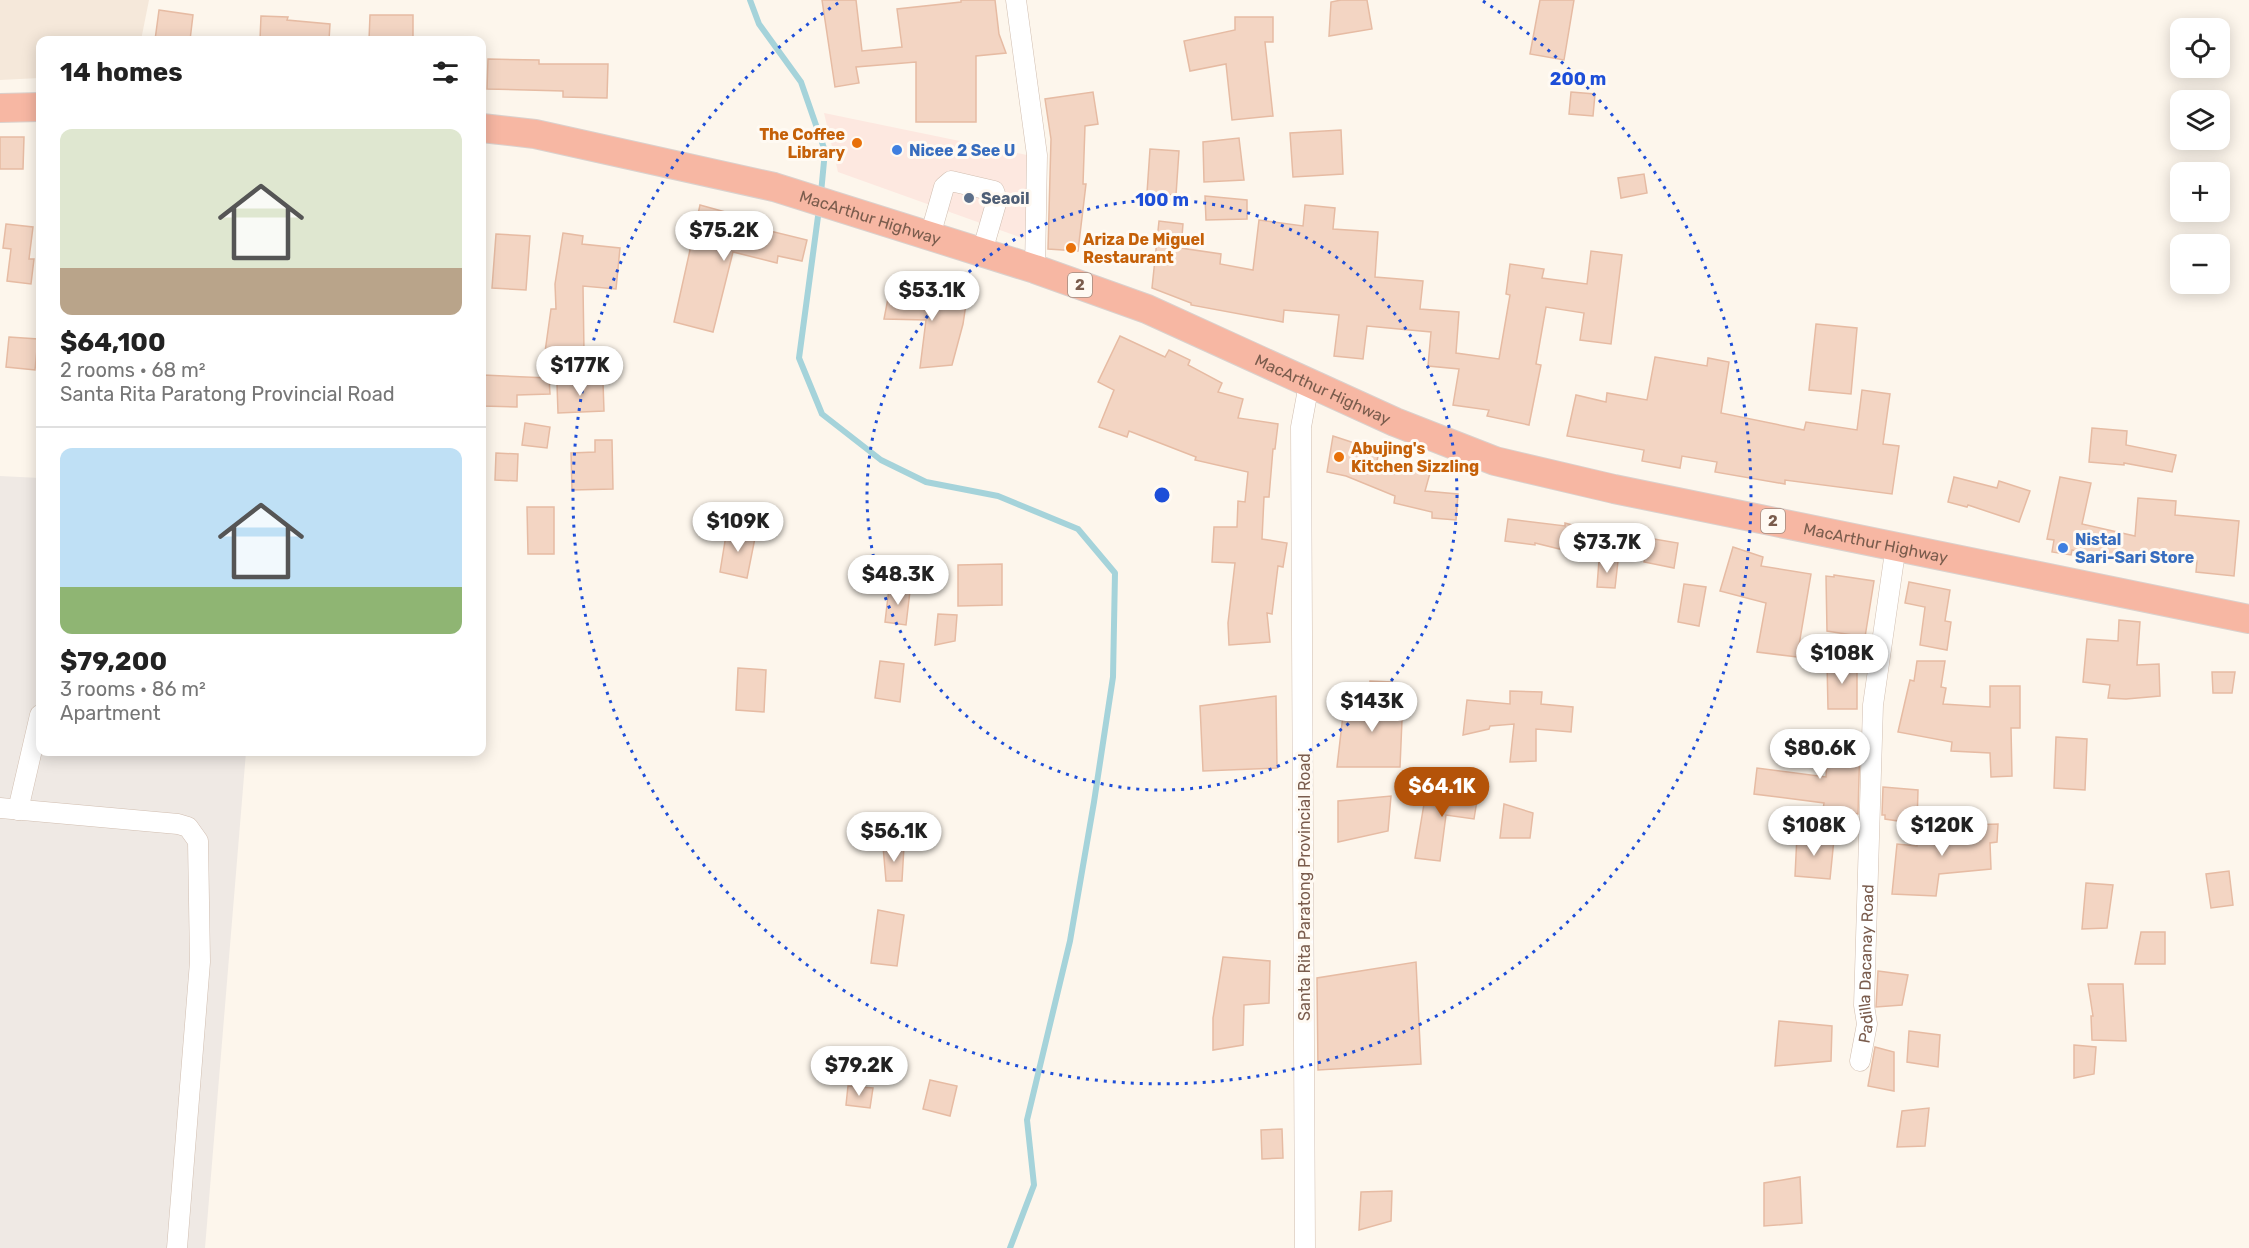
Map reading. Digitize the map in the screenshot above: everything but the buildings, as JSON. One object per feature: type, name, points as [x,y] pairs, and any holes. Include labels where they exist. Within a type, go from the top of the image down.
[{"type":"highway","points":[[0,108],[36,107]]},
{"type":"highway","name":"MacArthur Highway","points":[[486,128],[535,134],[774,187],[1035,269],[1147,309],[1309,384],[1495,461],[1614,489],[2249,619]]},
{"type":"street","points":[[1016,0],[1037,155],[1035,269]]},
{"type":"street","points":[[930,236],[944,187],[951,181],[994,191],[997,200],[982,252]]},
{"type":"street","name":"Santa Rita Paratong Provincial Road","points":[[1305,1248],[1301,427],[1309,384]]},
{"type":"street","name":"Padilla Dacanay Road","points":[[1860,1061],[1867,1024],[1864,1005],[1873,705],[1896,545]]},
{"type":"street","points":[[36,727],[9,809],[178,824],[188,827],[198,841],[200,962],[177,1248]]},
{"type":"shaded area","points":[[0,0],[149,0],[142,36],[36,36],[36,78],[0,80]]},
{"type":"shaded area","points":[[824,113],[1032,156],[1028,240],[838,172]]},
{"type":"shaded area","points":[[0,476],[36,478],[36,756],[246,756],[205,1248],[0,1248]]},
{"type":"waterway","points":[[750,0],[759,24],[801,82],[825,151],[821,193]]},
{"type":"waterway","points":[[819,209],[799,358],[822,414],[881,460],[926,482],[998,496],[1078,529],[1115,573],[1113,677],[1094,802],[1070,941],[1027,1120],[1034,1185],[1010,1248]]},
{"type":"place","name":"The Coffee Library","points":[[857,143]]},
{"type":"place","name":"Nicee 2 See U","points":[[897,150]]},
{"type":"place","name":"Seaoil","points":[[969,198]]},
{"type":"place","name":"Ariza De Miguel Restaurant","points":[[1071,248]]},
{"type":"place","name":"Abujing's Kitchen Sizzling","points":[[1339,457]]},
{"type":"place","name":"Nistal Sari-Sari Store","points":[[2063,548]]}]
